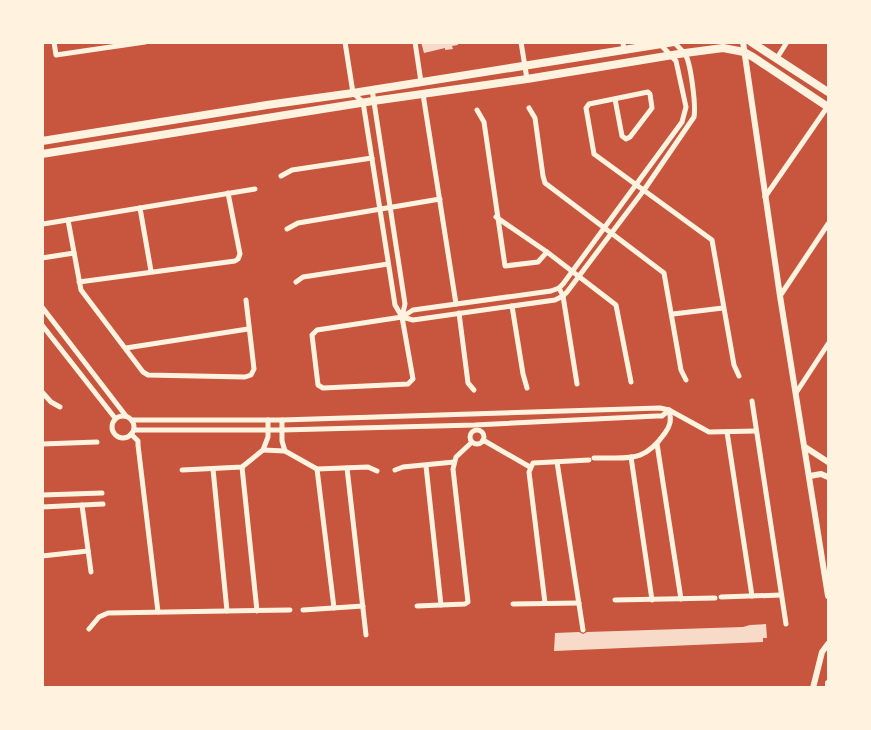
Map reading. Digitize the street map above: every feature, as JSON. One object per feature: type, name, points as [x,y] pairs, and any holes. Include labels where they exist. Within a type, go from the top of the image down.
[{"type":"main road","points":[[751,42],[828,92]]},
{"type":"main road","points":[[42,141],[266,105],[524,67],[623,47],[674,43]]},
{"type":"main road","points":[[42,154],[363,102],[527,79],[723,48],[744,52],[828,107]]},
{"type":"main road","points":[[266,105],[269,118]]},
{"type":"street","points":[[54,42],[56,55],[119,44],[145,42]]},
{"type":"street","points":[[345,42],[353,93],[363,102],[395,305],[402,317],[413,379],[408,384],[323,388],[318,385],[312,335],[316,330],[402,317],[413,320],[555,300],[563,296],[644,190],[694,117],[695,103],[688,60],[685,53],[674,43]]},
{"type":"street","points":[[416,42],[421,82]]},
{"type":"street","points":[[520,42],[527,79]]},
{"type":"street","points":[[743,42],[780,296],[828,596]]},
{"type":"street","points":[[776,58],[787,42]]},
{"type":"street","points":[[402,317],[413,310],[551,291],[559,288],[682,122],[686,107],[676,61],[660,44]]},
{"type":"street","points":[[372,89],[405,304],[402,317]]},
{"type":"street","points":[[615,99],[622,136],[628,139],[652,108],[648,92],[589,104],[587,106],[593,151],[597,157],[712,240],[734,364],[739,376]]},
{"type":"street","points":[[423,94],[456,304]]},
{"type":"street","points":[[765,198],[828,107]]},
{"type":"street","points":[[529,108],[535,118],[545,183],[664,273],[673,314],[681,370],[686,380]]},
{"type":"street","points":[[477,110],[484,122],[496,217],[505,266],[538,262],[547,252]]},
{"type":"street","points":[[281,176],[292,170],[372,158]]},
{"type":"street","points":[[43,224],[255,189]]},
{"type":"street","points":[[79,282],[238,259],[240,254],[228,193]]},
{"type":"street","points":[[287,229],[298,223],[440,199]]},
{"type":"street","points":[[140,208],[151,271]]},
{"type":"street","points":[[496,217],[579,275],[616,305],[630,382]]},
{"type":"street","points":[[68,220],[79,282],[84,295],[148,376],[249,376],[254,369],[246,300]]},
{"type":"street","points":[[780,296],[828,224]]},
{"type":"street","points":[[42,258],[74,252]]},
{"type":"street","points":[[296,282],[303,277],[388,264]]},
{"type":"street","points":[[559,288],[563,296],[577,384]]},
{"type":"street","points":[[512,306],[527,388]]},
{"type":"street","points":[[42,307],[126,416],[132,420],[282,420],[660,408],[669,410],[709,432],[756,431]]},
{"type":"street","points":[[673,314],[724,308]]},
{"type":"street","points":[[459,313],[468,383],[474,390]]},
{"type":"street","points":[[42,325],[115,418]]},
{"type":"street","points":[[126,348],[248,329]]},
{"type":"street","points":[[796,393],[828,344]]},
{"type":"street","points":[[42,392],[51,402],[60,407]]},
{"type":"street","points":[[752,401],[786,624]]},
{"type":"street","points":[[126,416],[122,415],[115,418],[111,427],[115,435],[123,438],[132,432],[475,428],[656,416],[665,414],[669,410]]},
{"type":"street","points":[[544,603],[529,472],[530,467],[533,463],[640,456],[657,444],[670,425],[671,416],[669,410]]},
{"type":"street","points":[[472,442],[470,435],[475,428],[474,414]]},
{"type":"street","points":[[132,420],[132,432],[138,446],[158,612]]},
{"type":"street","points":[[182,470],[242,468],[262,450],[268,437],[268,420]]},
{"type":"street","points":[[282,420],[282,441],[285,451]]},
{"type":"street","points":[[475,428],[482,433],[483,440]]},
{"type":"street","points":[[728,432],[752,596]]},
{"type":"street","points":[[472,442],[477,444],[483,440]]},
{"type":"street","points":[[483,440],[530,467]]},
{"type":"street","points":[[42,444],[97,442]]},
{"type":"street","points":[[417,606],[465,604],[468,598],[453,469],[456,457],[472,442]]},
{"type":"street","points":[[657,444],[681,599]]},
{"type":"street","points":[[805,446],[828,462]]},
{"type":"street","points":[[262,450],[285,451],[317,469],[368,467],[377,471]]},
{"type":"street","points":[[631,457],[652,600]]},
{"type":"street","points":[[394,470],[402,467],[454,462]]},
{"type":"street","points":[[557,462],[583,630]]},
{"type":"street","points":[[426,466],[441,605]]},
{"type":"street","points":[[242,468],[258,611]]},
{"type":"street","points":[[347,468],[366,635]]},
{"type":"street","points":[[213,469],[226,611]]},
{"type":"street","points":[[317,469],[334,608]]},
{"type":"street","points":[[810,476],[827,474]]},
{"type":"street","points":[[42,494],[102,493]]},
{"type":"street","points":[[42,507],[104,504]]},
{"type":"street","points":[[82,505],[91,572]]},
{"type":"street","points":[[42,556],[88,551]]},
{"type":"street","points":[[615,600],[718,598],[782,594]]},
{"type":"street","points":[[513,604],[579,603]]},
{"type":"street","points":[[303,610],[363,606]]},
{"type":"street","points":[[89,629],[99,617],[108,613],[290,610]]},
{"type":"street","points":[[814,688],[828,644]]},
{"type":"building","points":[[421,42],[458,42],[458,45],[452,46],[453,49],[445,50],[445,48],[424,53]]},
{"type":"building","points":[[766,624],[767,638],[763,638],[763,642],[554,651],[555,633],[579,632],[583,634],[587,632],[743,627]]}]
